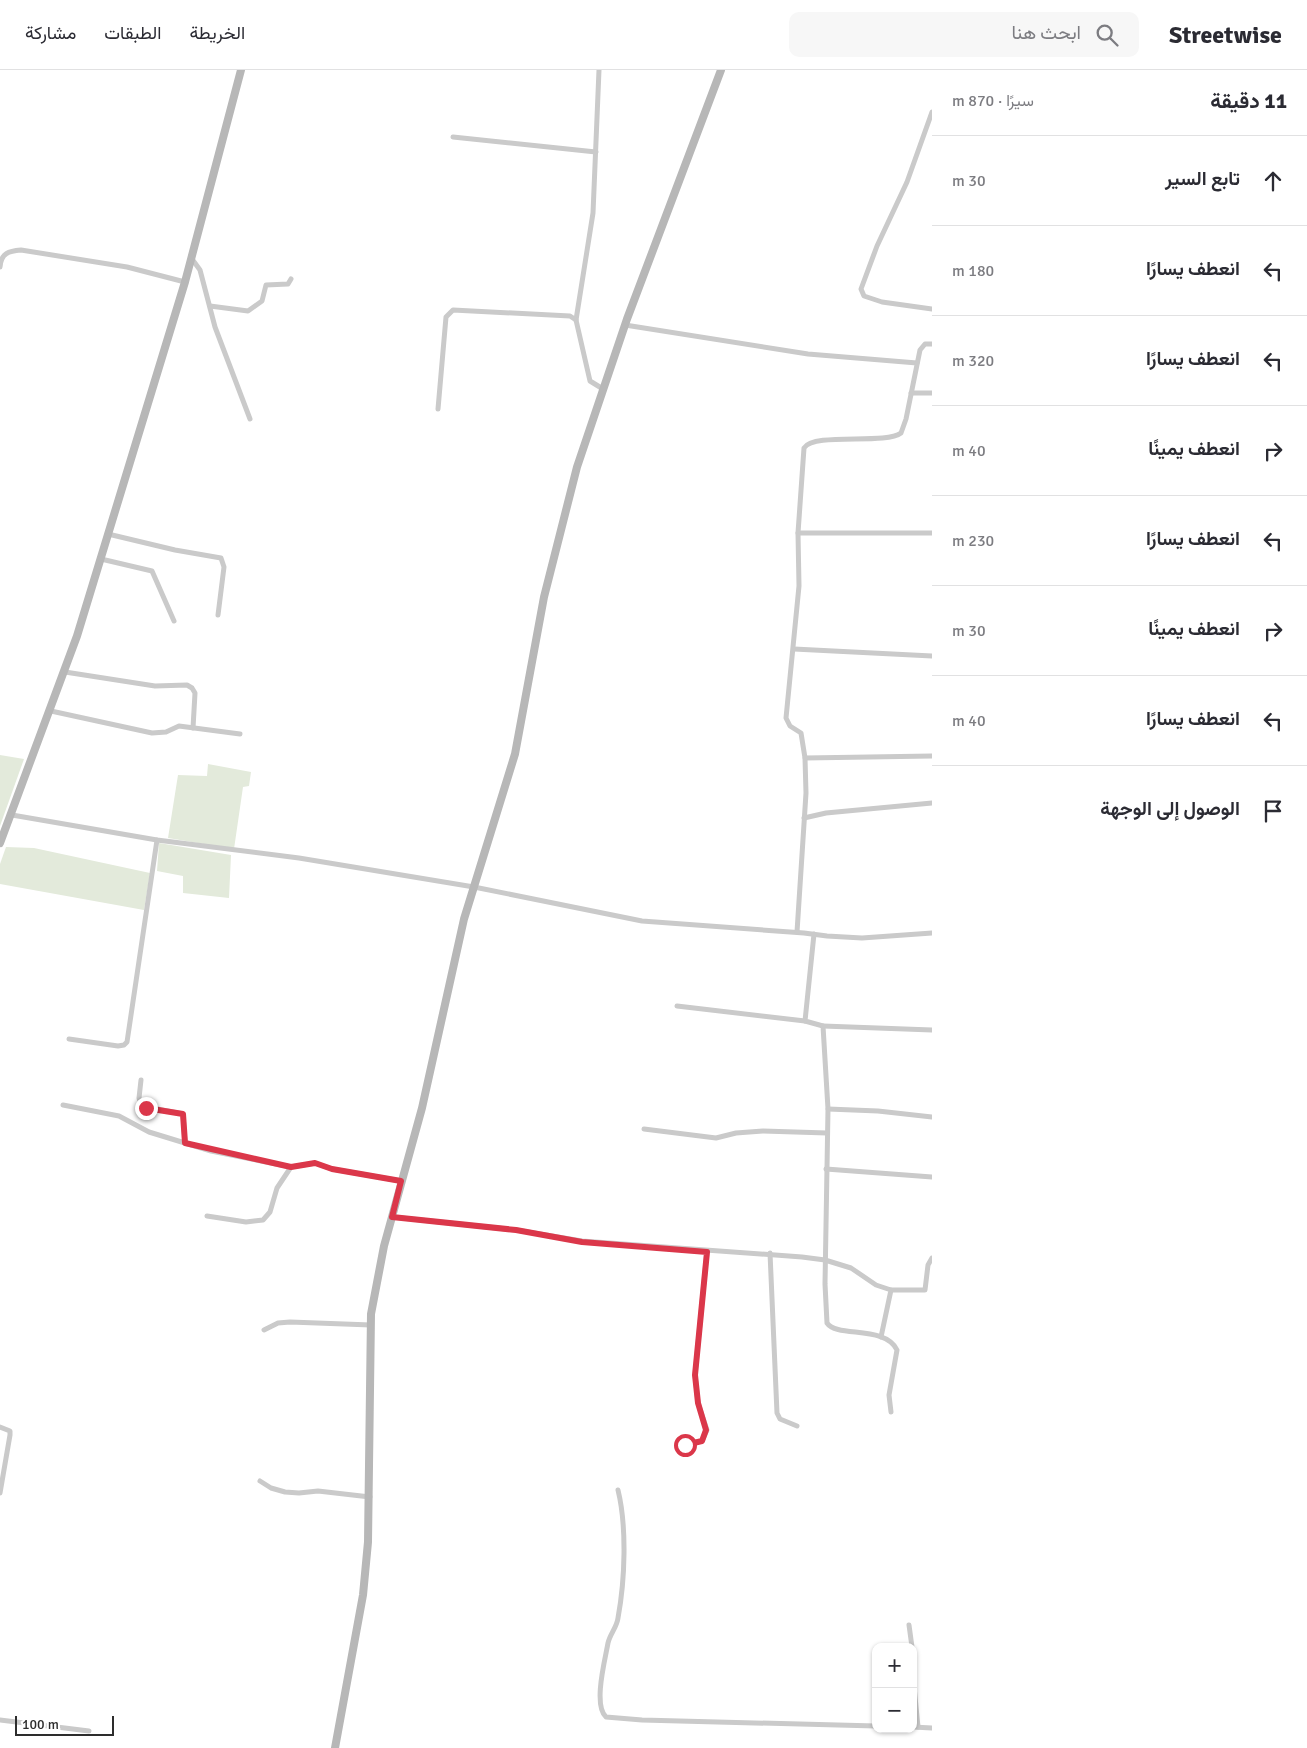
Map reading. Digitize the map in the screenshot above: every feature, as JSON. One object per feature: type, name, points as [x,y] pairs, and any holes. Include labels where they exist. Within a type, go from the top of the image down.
[{"type":"street","points":[[0,843],[65,672],[101,559],[192,259],[242,70]]},
{"type":"street","points":[[599,70],[593,213],[576,320],[590,381],[603,389]]},
{"type":"street","points":[[335,1748],[362,1595],[370,1498],[371,1325],[376,1285],[401,1181],[422,1108],[457,950],[474,887],[510,777],[544,597],[577,467],[625,325],[720,70]]},
{"type":"street","points":[[932,112],[907,182],[877,246],[861,289],[864,296],[882,302],[932,310]]},
{"type":"street","points":[[454,137],[596,152]]},
{"type":"street","points":[[0,267],[4,255],[10,251],[21,250],[127,267],[185,282]]},
{"type":"street","points":[[192,259],[200,270],[215,327],[250,419]]},
{"type":"street","points":[[210,306],[248,311],[262,301],[266,285],[288,284],[291,278]]},
{"type":"street","points":[[438,409],[446,317],[452,310],[570,316],[576,320]]},
{"type":"street","points":[[625,325],[808,354],[917,363]]},
{"type":"street","points":[[798,932],[805,758],[801,733],[787,723],[786,718],[800,586],[798,533],[804,448],[806,444],[852,438],[896,437],[902,431],[920,348],[932,344]]},
{"type":"street","points":[[911,393],[932,394]]},
{"type":"street","points":[[798,533],[932,533]]},
{"type":"street","points":[[108,534],[175,550],[221,558],[224,567],[218,615]]},
{"type":"street","points":[[101,559],[152,572],[174,621]]},
{"type":"street","points":[[794,649],[932,656]]},
{"type":"street","points":[[65,672],[155,686],[187,685],[195,693],[193,728]]},
{"type":"street","points":[[51,711],[152,733],[166,732],[178,726],[240,734]]},
{"type":"street","points":[[805,758],[932,756]]},
{"type":"street","points":[[804,818],[932,803]]},
{"type":"street","points":[[12,815],[157,840],[299,858],[474,887],[642,921],[862,938],[932,933]]},
{"type":"street","points":[[69,1039],[118,1046],[124,1045],[127,1042],[157,840]]},
{"type":"street","points":[[805,1021],[814,934]]},
{"type":"street","points":[[677,1006],[805,1021],[823,1026],[932,1030]]},
{"type":"street","points":[[823,1026],[828,1109],[825,1310],[830,1327],[888,1339],[897,1350],[889,1395],[891,1412]]},
{"type":"street","points":[[141,1080],[139,1098],[142,1106],[183,1114],[185,1143]]},
{"type":"street","points":[[63,1105],[119,1116],[149,1132],[185,1143],[291,1167],[315,1163],[332,1169],[401,1181]]},
{"type":"street","points":[[828,1109],[878,1111],[932,1117]]},
{"type":"street","points":[[644,1129],[716,1138],[736,1132],[827,1132]]},
{"type":"street","points":[[206,1216],[246,1222],[263,1220],[270,1212],[278,1188],[291,1167]]},
{"type":"street","points":[[826,1169],[932,1177]]},
{"type":"street","points":[[392,1217],[516,1230],[582,1242],[707,1252],[770,1253],[825,1260],[851,1268],[876,1285],[890,1290],[925,1290],[928,1265],[932,1258]]},
{"type":"street","points":[[685,1445],[702,1441],[706,1430],[698,1403],[695,1375],[707,1252]]},
{"type":"street","points":[[770,1253],[777,1413],[780,1419],[797,1426]]},
{"type":"street","points":[[881,1337],[890,1290]]},
{"type":"street","points":[[264,1330],[278,1323],[290,1322],[371,1325]]},
{"type":"street","points":[[0,1427],[10,1431],[0,1493]]},
{"type":"street","points":[[260,1481],[285,1492],[318,1491],[370,1498]]},
{"type":"street","points":[[618,1490],[624,1529],[621,1592],[618,1620],[610,1634],[608,1643],[600,1701],[603,1714],[606,1717],[642,1720],[872,1726]]},
{"type":"street","points":[[909,1625],[911,1643]]},
{"type":"street","points":[[0,1720],[89,1731]]},
{"type":"street","points":[[917,1727],[932,1728]]},
{"type":"green space","points":[[0,755],[24,759],[0,826]]},
{"type":"green space","points":[[208,764],[251,772],[249,786],[243,787],[234,849],[168,838],[178,775],[207,776]]},
{"type":"green space","points":[[159,843],[231,855],[229,898],[183,893],[183,876],[157,871]]},
{"type":"green space","points":[[6,847],[34,848],[150,873],[144,910],[0,884],[0,864]]},
{"type":"route","points":[[146,1108],[183,1114],[185,1143],[211,1151],[258,1158],[291,1167],[305,1163],[315,1163],[332,1169],[401,1181],[392,1217],[516,1230],[582,1242],[707,1252],[701,1331],[695,1375],[698,1403],[705,1420],[706,1430],[705,1438],[702,1441],[696,1444],[685,1445]]}]
